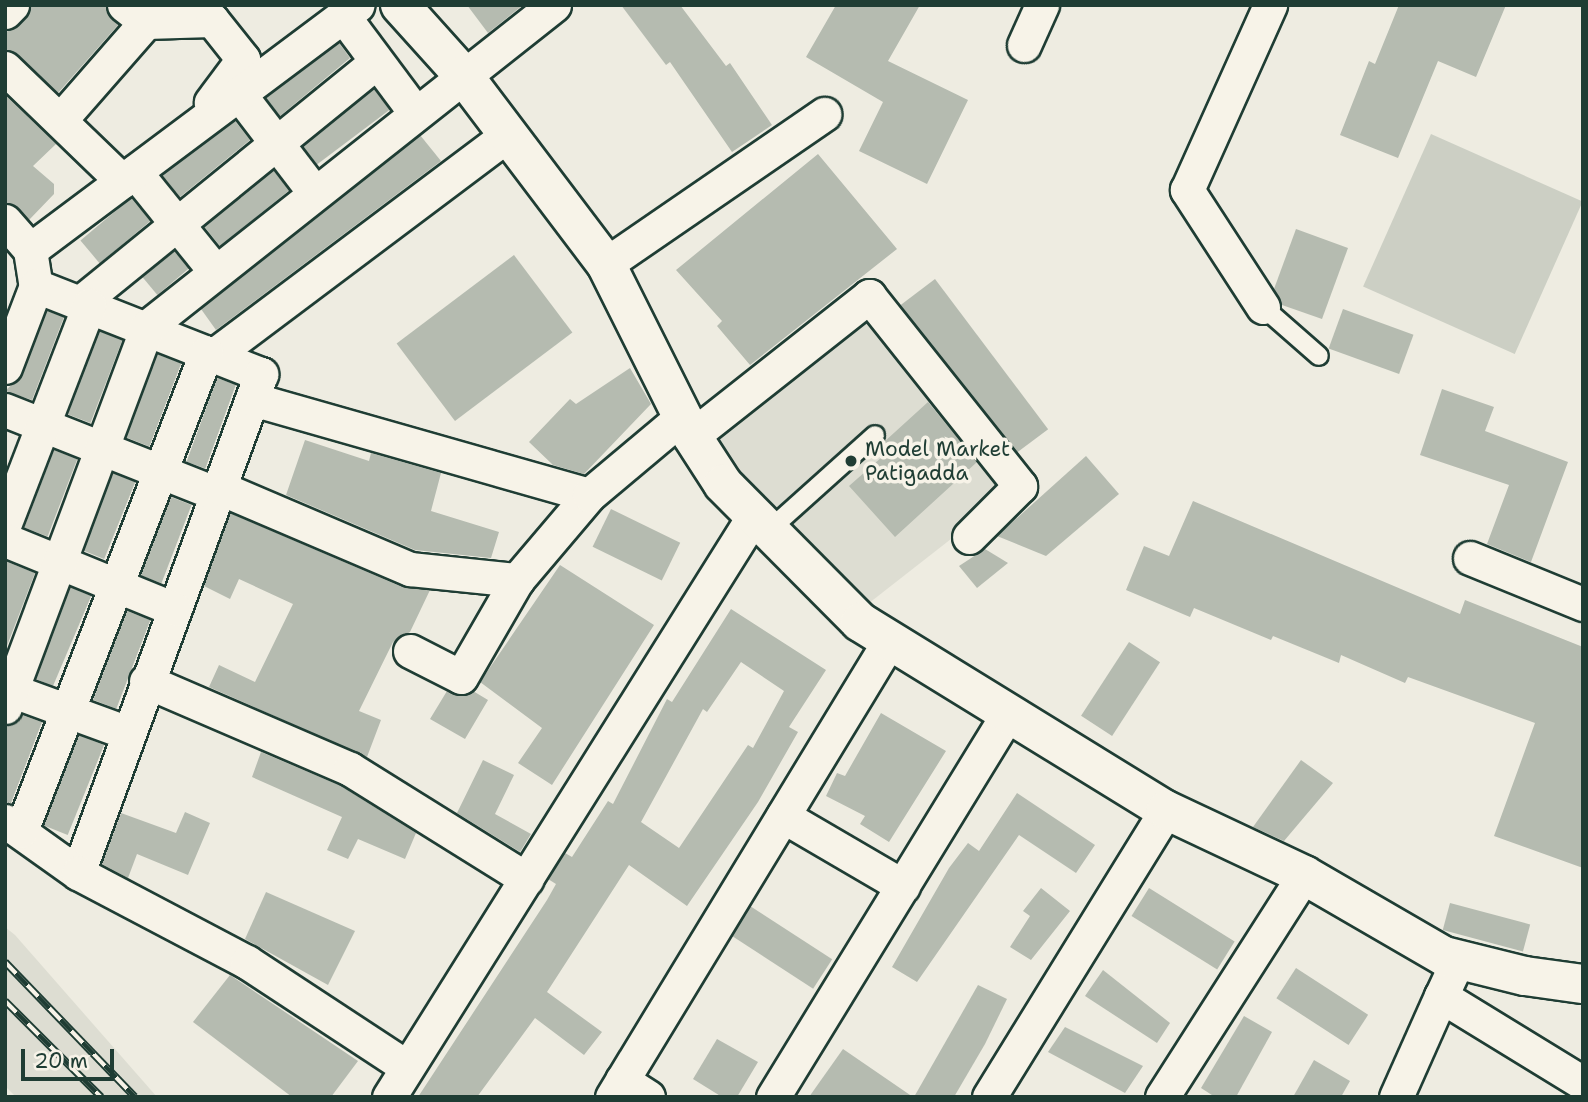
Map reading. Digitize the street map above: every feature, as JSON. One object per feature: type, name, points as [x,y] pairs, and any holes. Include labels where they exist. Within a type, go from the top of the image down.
[{"type":"street","points":[[5,12],[12,5]]},
{"type":"street","points":[[400,5],[463,75],[607,264],[687,426],[760,525],[888,643],[1166,810],[1304,875],[1457,962],[1583,984]]},
{"type":"street","points":[[128,733],[67,711],[8,695],[61,563],[147,327],[414,111],[554,5]]},
{"type":"street","points":[[1024,45],[1042,5]]},
{"type":"street","points":[[1263,307],[1187,190],[1270,5]]},
{"type":"street","points":[[30,250],[351,11],[376,62],[414,111]]},
{"type":"street","points":[[61,119],[135,13],[212,20],[243,59],[185,137]]},
{"type":"street","points":[[5,523],[85,304],[376,62]]},
{"type":"street","points":[[5,68],[129,176],[179,225],[215,271]]},
{"type":"street","points":[[239,94],[314,192]]},
{"type":"street","points":[[607,264],[824,114]]},
{"type":"street","points":[[407,1067],[247,962],[78,873],[13,826],[67,711],[160,471],[209,354],[509,134]]},
{"type":"street","points":[[5,220],[30,250],[36,286],[5,367]]},
{"type":"street","points":[[36,286],[147,327],[261,374],[146,681],[78,873]]},
{"type":"street","points":[[410,650],[461,677],[517,580],[589,495],[869,296],[1020,486],[969,537]]},
{"type":"street","points":[[252,398],[589,495]]},
{"type":"street","points":[[5,410],[218,491],[410,569],[517,580]]},
{"type":"street","points":[[389,1097],[527,879],[760,525]]},
{"type":"street","points":[[5,540],[174,609]]},
{"type":"street","points":[[1470,558],[1583,604]]},
{"type":"street","points":[[627,1091],[783,817],[888,643]]},
{"type":"street","points":[[146,681],[350,769],[527,879]]},
{"type":"street","points":[[773,1097],[1007,715]]},
{"type":"street","points":[[989,1097],[1166,810]]},
{"type":"street","points":[[783,817],[903,886]]},
{"type":"street","points":[[1162,1097],[1304,875]]},
{"type":"street","points":[[1396,1097],[1457,962]]},
{"type":"street","points":[[1441,996],[1583,1083]]},
{"type":"lane","points":[[1263,307],[1319,356]]},
{"type":"lane","points":[[760,525],[875,435]]},
{"type":"shaded area","points":[[1431,134],[1583,202],[1515,354],[1363,287]]},
{"type":"shaded area","name":"Model Market Patigadda","points":[[868,298],[1016,488],[841,625],[692,435]]},
{"type":"shaded area","points":[[5,927],[15,935],[157,1097],[16,1097],[5,1086]]},
{"type":"building","points":[[31,5],[105,5],[118,25],[58,93],[18,54],[5,49],[5,33],[26,19]]},
{"type":"building","points":[[467,5],[523,5],[488,33]]},
{"type":"building","points":[[621,5],[680,5],[726,66],[730,63],[772,125],[732,152],[670,62],[666,65]]},
{"type":"building","points":[[836,5],[920,5],[888,61],[968,100],[927,184],[859,151],[883,102],[806,57]]},
{"type":"building","points":[[1399,5],[1506,5],[1476,77],[1438,61],[1398,158],[1340,135],[1369,61],[1375,64]]},
{"type":"building","points":[[339,43],[350,58],[280,116],[266,98]]},
{"type":"building","points":[[374,89],[390,110],[317,165],[301,144]]},
{"type":"building","points":[[5,95],[56,144],[33,166],[54,184],[54,194],[29,220],[5,202]]},
{"type":"building","points":[[235,121],[250,140],[180,197],[162,175]]},
{"type":"building","points":[[420,135],[441,161],[216,330],[201,309]]},
{"type":"building","points":[[818,154],[897,249],[750,365],[717,326],[722,321],[676,270]]},
{"type":"building","points":[[273,170],[289,190],[220,246],[204,226]]},
{"type":"building","points":[[131,198],[150,221],[100,263],[80,240]]},
{"type":"building","points":[[1296,229],[1348,248],[1322,319],[1282,305],[1274,289]]},
{"type":"building","points":[[174,251],[189,269],[157,295],[143,277]]},
{"type":"building","points":[[514,255],[572,332],[455,421],[397,343]]},
{"type":"building","points":[[935,279],[1048,429],[1014,455],[901,305]]},
{"type":"building","points":[[1343,309],[1413,335],[1399,374],[1329,348]]},
{"type":"building","points":[[47,311],[64,317],[32,400],[5,391],[23,374]]},
{"type":"building","points":[[99,331],[122,340],[90,423],[67,414]]},
{"type":"building","points":[[157,354],[181,363],[149,446],[125,437]]},
{"type":"building","points":[[630,368],[651,404],[584,474],[553,465],[529,442],[570,399],[576,404]]},
{"type":"building","points":[[217,378],[236,385],[205,468],[187,462]]},
{"type":"building","points":[[1442,389],[1494,407],[1485,431],[1568,462],[1531,562],[1487,544],[1509,485],[1420,455]]},
{"type":"building","points":[[928,402],[977,462],[895,537],[849,486],[891,449],[884,442]]},
{"type":"building","points":[[305,440],[369,461],[371,453],[441,473],[431,511],[499,532],[491,558],[415,550],[286,495]]},
{"type":"building","points":[[54,450],[77,459],[48,536],[24,527]]},
{"type":"building","points":[[1086,456],[1119,494],[1046,556],[997,536]]},
{"type":"building","points":[[113,473],[135,482],[104,559],[82,550]]},
{"type":"building","points":[[171,497],[192,505],[161,583],[141,575]]},
{"type":"building","points":[[1193,501],[1460,614],[1465,600],[1583,647],[1583,868],[1494,836],[1535,723],[1408,677],[1405,683],[1341,655],[1339,663],[1273,636],[1271,640],[1194,608],[1190,617],[1126,590],[1144,546],[1169,556]]},
{"type":"building","points":[[611,509],[680,543],[662,581],[593,547]]},
{"type":"building","points":[[230,513],[402,587],[430,590],[410,632],[393,642],[359,711],[381,720],[367,757],[209,687],[219,665],[255,682],[293,604],[239,579],[230,599],[204,586]]},
{"type":"building","points":[[985,549],[1008,563],[977,588],[959,566]]},
{"type":"building","points":[[5,561],[35,573],[5,651]]},
{"type":"building","points":[[560,565],[654,625],[552,785],[518,763],[542,728],[480,682]]},
{"type":"building","points":[[70,587],[91,596],[53,686],[32,677]]},
{"type":"building","points":[[731,609],[826,670],[789,727],[798,732],[758,802],[687,906],[629,865],[547,992],[602,1032],[584,1055],[535,1018],[477,1097],[418,1097],[547,900],[556,884],[548,879],[565,853],[572,857],[608,801],[613,804],[667,699],[672,702]],"holes":[[[741,662],[784,691],[753,748],[748,745],[679,848],[641,822],[703,709],[707,712]]]},
{"type":"building","points":[[127,611],[150,620],[116,709],[93,700]]},
{"type":"building","points":[[1129,642],[1160,662],[1112,736],[1081,716]]},
{"type":"building","points":[[447,691],[461,696],[473,691],[488,700],[465,739],[430,719]]},
{"type":"building","points":[[881,713],[946,751],[889,842],[860,824],[865,816],[826,796],[837,773],[845,776]]},
{"type":"building","points":[[22,715],[42,722],[11,803],[5,802],[5,726]]},
{"type":"building","points":[[79,735],[104,745],[68,835],[43,825]]},
{"type":"building","points":[[261,752],[341,786],[416,833],[405,859],[358,839],[348,859],[327,850],[342,817],[252,777]]},
{"type":"building","points":[[483,760],[514,775],[495,814],[531,834],[520,852],[457,813]]},
{"type":"building","points":[[1301,760],[1333,783],[1284,841],[1253,827]]},
{"type":"building","points":[[1017,793],[1095,845],[1076,873],[1019,835],[917,982],[892,967],[949,868],[968,843],[979,851]]},
{"type":"building","points":[[185,812],[210,823],[188,875],[137,854],[128,878],[102,864],[121,813],[176,833]]},
{"type":"building","points":[[1041,888],[1070,911],[1031,960],[1010,947],[1030,916],[1023,911]]},
{"type":"building","points":[[1149,888],[1235,942],[1217,970],[1132,916]]},
{"type":"building","points":[[266,892],[355,931],[328,985],[245,939]]},
{"type":"building","points":[[1450,903],[1530,924],[1523,952],[1443,930]]},
{"type":"building","points":[[750,906],[832,959],[813,989],[731,935]]},
{"type":"building","points":[[1296,968],[1368,1015],[1349,1045],[1276,998]]},
{"type":"building","points":[[1103,970],[1170,1023],[1157,1043],[1085,996]]},
{"type":"building","points":[[230,975],[358,1061],[331,1097],[292,1097],[193,1022]]},
{"type":"building","points":[[978,985],[1007,999],[985,1044],[954,1097],[914,1097]]},
{"type":"building","points":[[1244,1016],[1272,1032],[1236,1097],[1215,1097],[1201,1088]]},
{"type":"building","points":[[1065,1027],[1143,1066],[1125,1093],[1048,1052]]},
{"type":"building","points":[[717,1039],[758,1062],[737,1097],[722,1097],[693,1079]]},
{"type":"building","points":[[843,1049],[913,1097],[809,1097]]},
{"type":"building","points":[[1314,1060],[1350,1081],[1341,1097],[1293,1097]]},
{"type":"railway","points":[[5,962],[135,1097]]},
{"type":"railway","points":[[5,1001],[101,1097]]},
{"type":"place","name":"Model Market Patigadda","points":[[851,461]]}]
